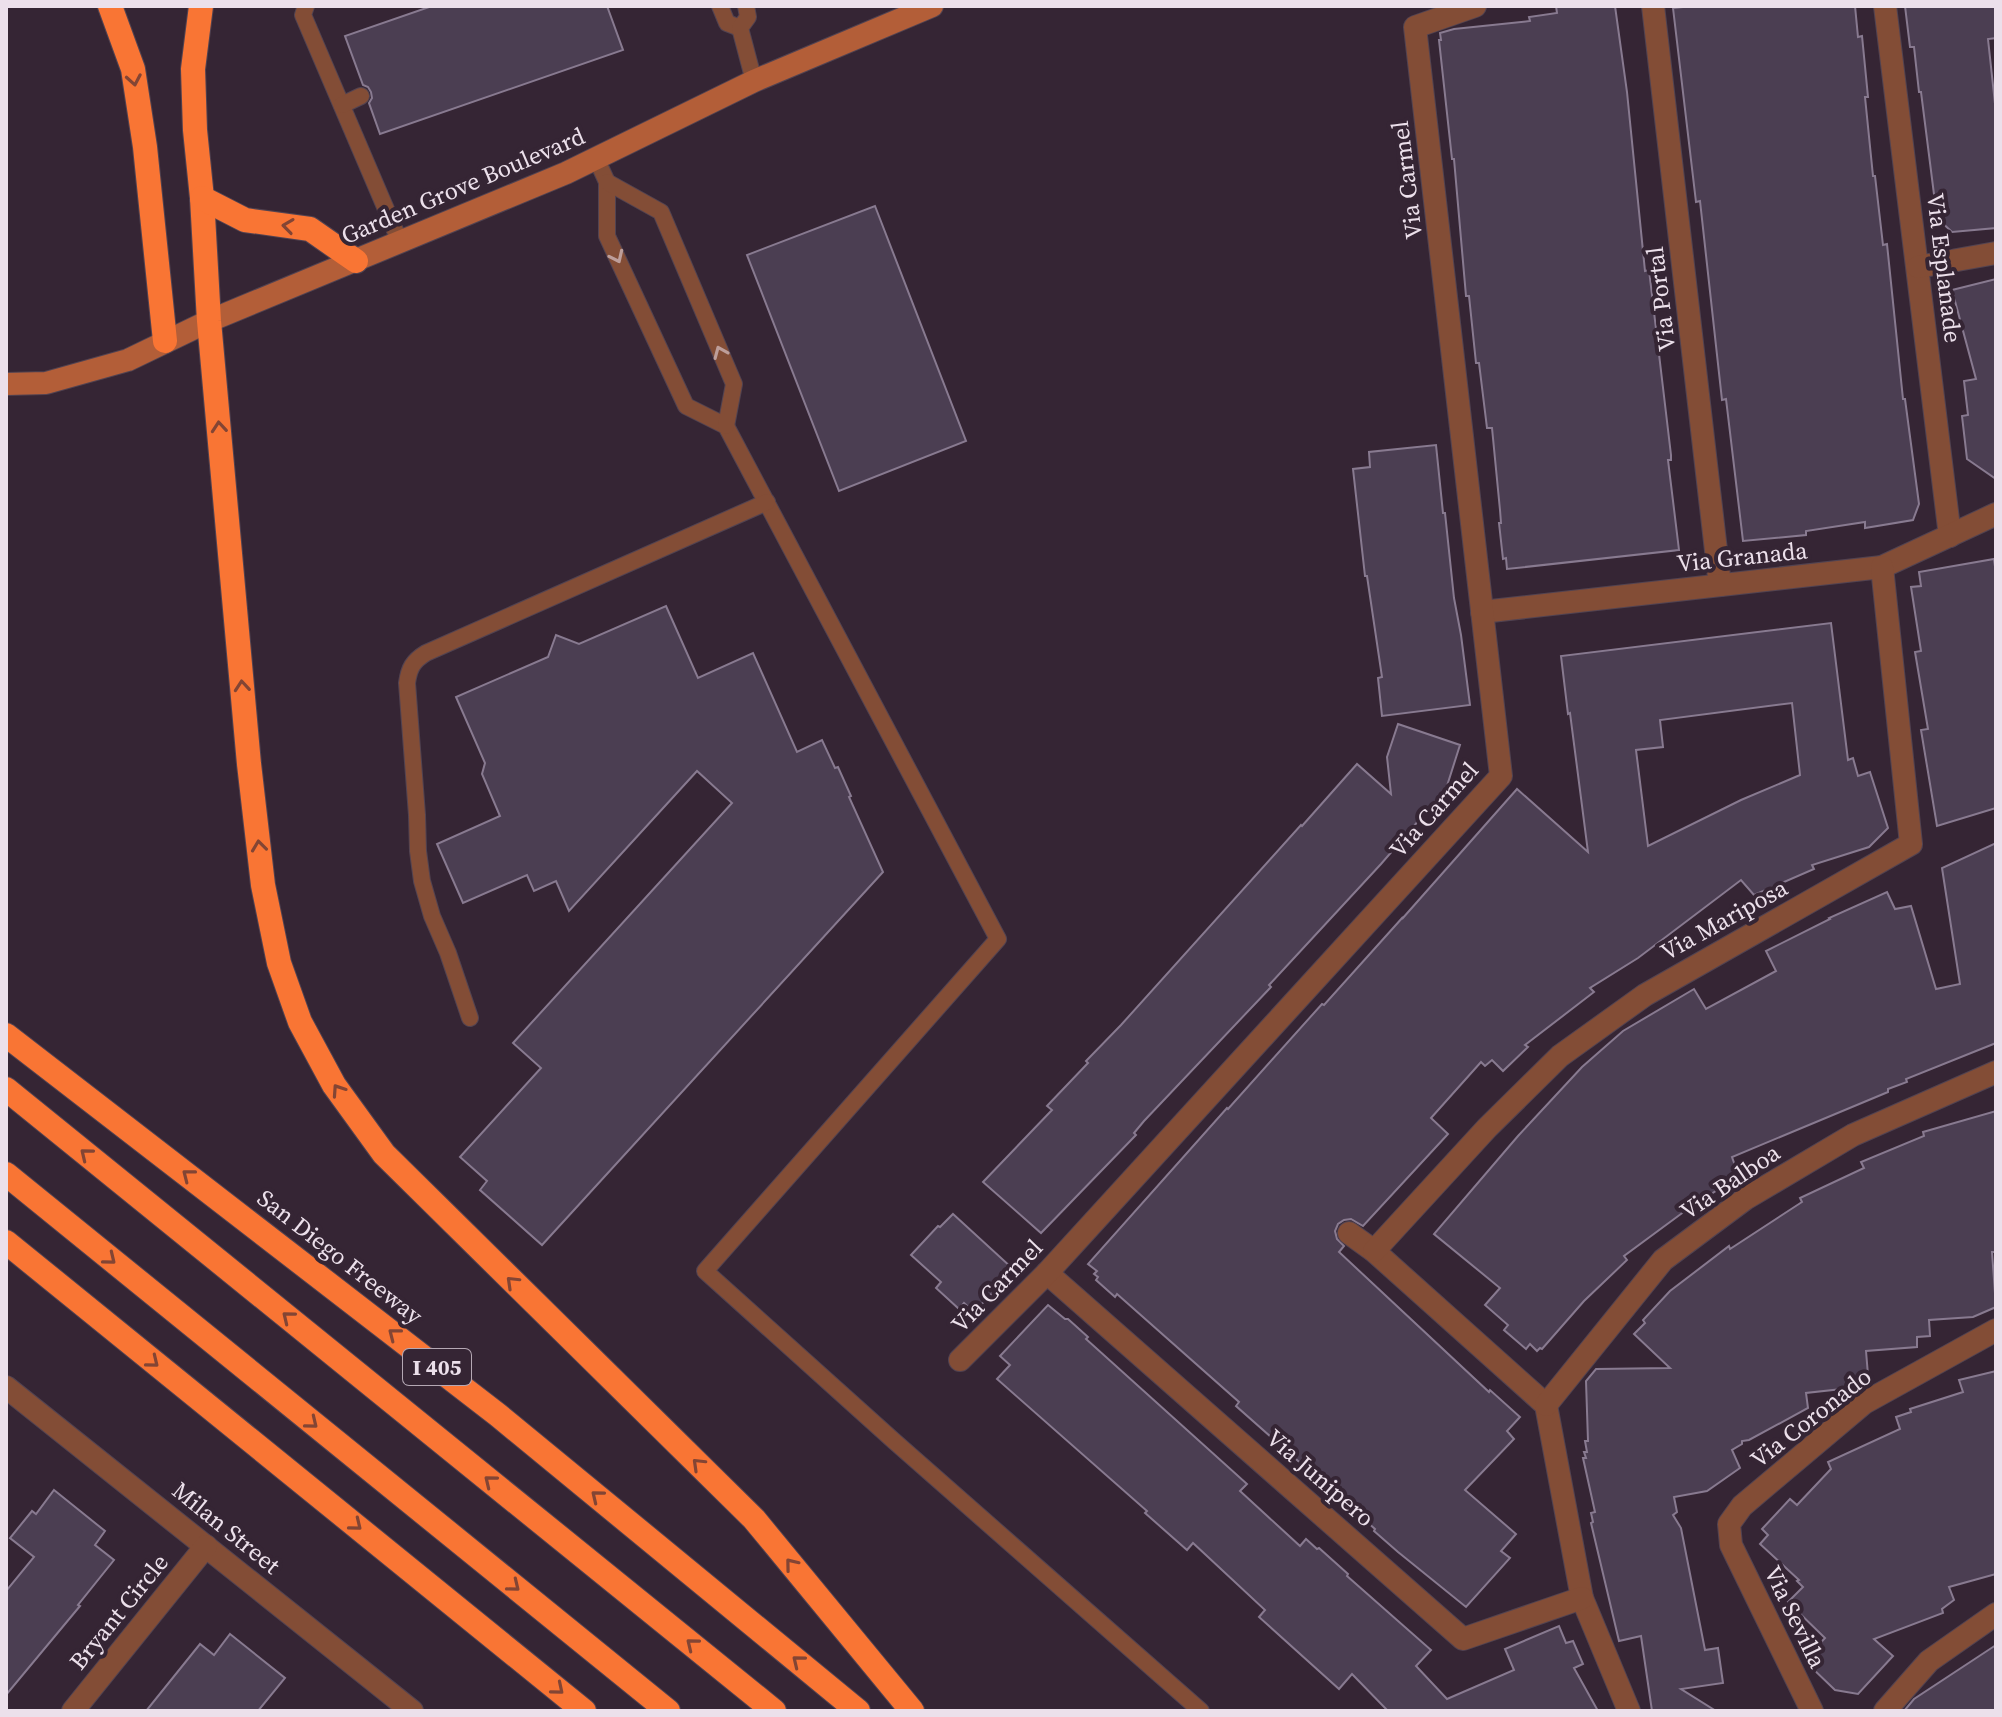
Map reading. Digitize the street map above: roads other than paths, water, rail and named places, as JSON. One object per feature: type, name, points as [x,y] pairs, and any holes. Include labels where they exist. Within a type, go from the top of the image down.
[{"type":"highway","points":[[110,6],[133,69],[145,147],[165,341]]},
{"type":"highway","points":[[201,6],[193,69],[195,130],[247,748],[263,885],[279,963],[300,1022],[334,1085],[384,1154],[754,1519],[912,1711]]},
{"type":"highway","points":[[202,198],[245,220],[310,229],[356,261]]},
{"type":"highway","name":"San Diego Freeway","points":[[6,1035],[498,1415],[858,1711]]},
{"type":"highway","points":[[6,1089],[774,1711]]},
{"type":"highway","points":[[6,1174],[668,1711]]},
{"type":"highway","points":[[6,1242],[584,1711]]},
{"type":"main road","name":"Garden Grove Boulevard","points":[[6,384],[46,383],[128,360],[209,321],[596,158],[754,81],[932,6]]},
{"type":"street","name":"Via Carmel","points":[[960,1360],[1047,1273],[1501,776],[1415,27],[1475,6]]},
{"type":"street","name":"Via Portal","points":[[1653,6],[1720,585]]},
{"type":"street","name":"Via Esplanade","points":[[1885,6],[1950,536]]},
{"type":"street","points":[[1918,267],[1996,253]]},
{"type":"street","name":"Via Granada","points":[[1482,612],[1882,567],[1996,514]]},
{"type":"street","name":"Via Mariposa","points":[[1374,1251],[1487,1128],[1560,1056],[1645,995],[1911,844],[1882,567]]},
{"type":"street","name":"Via Balboa","points":[[1546,1405],[1663,1260],[1745,1199],[1853,1135],[1996,1072]]},
{"type":"street","points":[[1349,1233],[1374,1251],[1546,1405],[1582,1598],[1629,1711]]},
{"type":"street","name":"Via Junipero","points":[[1047,1273],[1463,1639],[1582,1598]]},
{"type":"street","name":"Via Coronado","points":[[1731,1545],[1729,1524],[1742,1506],[1864,1403],[1996,1330]]},
{"type":"street","name":"Milan Street","points":[[6,1387],[412,1711]]},
{"type":"street","name":"Via Sevilla","points":[[1731,1545],[1812,1711]]},
{"type":"street","name":"Bryant Circle","points":[[73,1711],[206,1546]]},
{"type":"street","points":[[1885,1711],[1929,1661],[1996,1614]]},
{"type":"lane","points":[[306,6],[303,15],[400,242]]},
{"type":"lane","points":[[720,6],[727,23],[740,28]]},
{"type":"lane","points":[[740,28],[748,17],[746,6]]},
{"type":"lane","points":[[740,28],[754,81]]},
{"type":"lane","points":[[342,105],[361,96]]},
{"type":"lane","points":[[596,158],[607,182],[607,236],[686,406],[726,426],[998,939],[705,1271],[1201,1711]]},
{"type":"lane","points":[[607,182],[661,212],[734,384],[726,426]]},
{"type":"lane","points":[[470,1018],[422,881],[407,683],[414,661],[767,502]]}]
